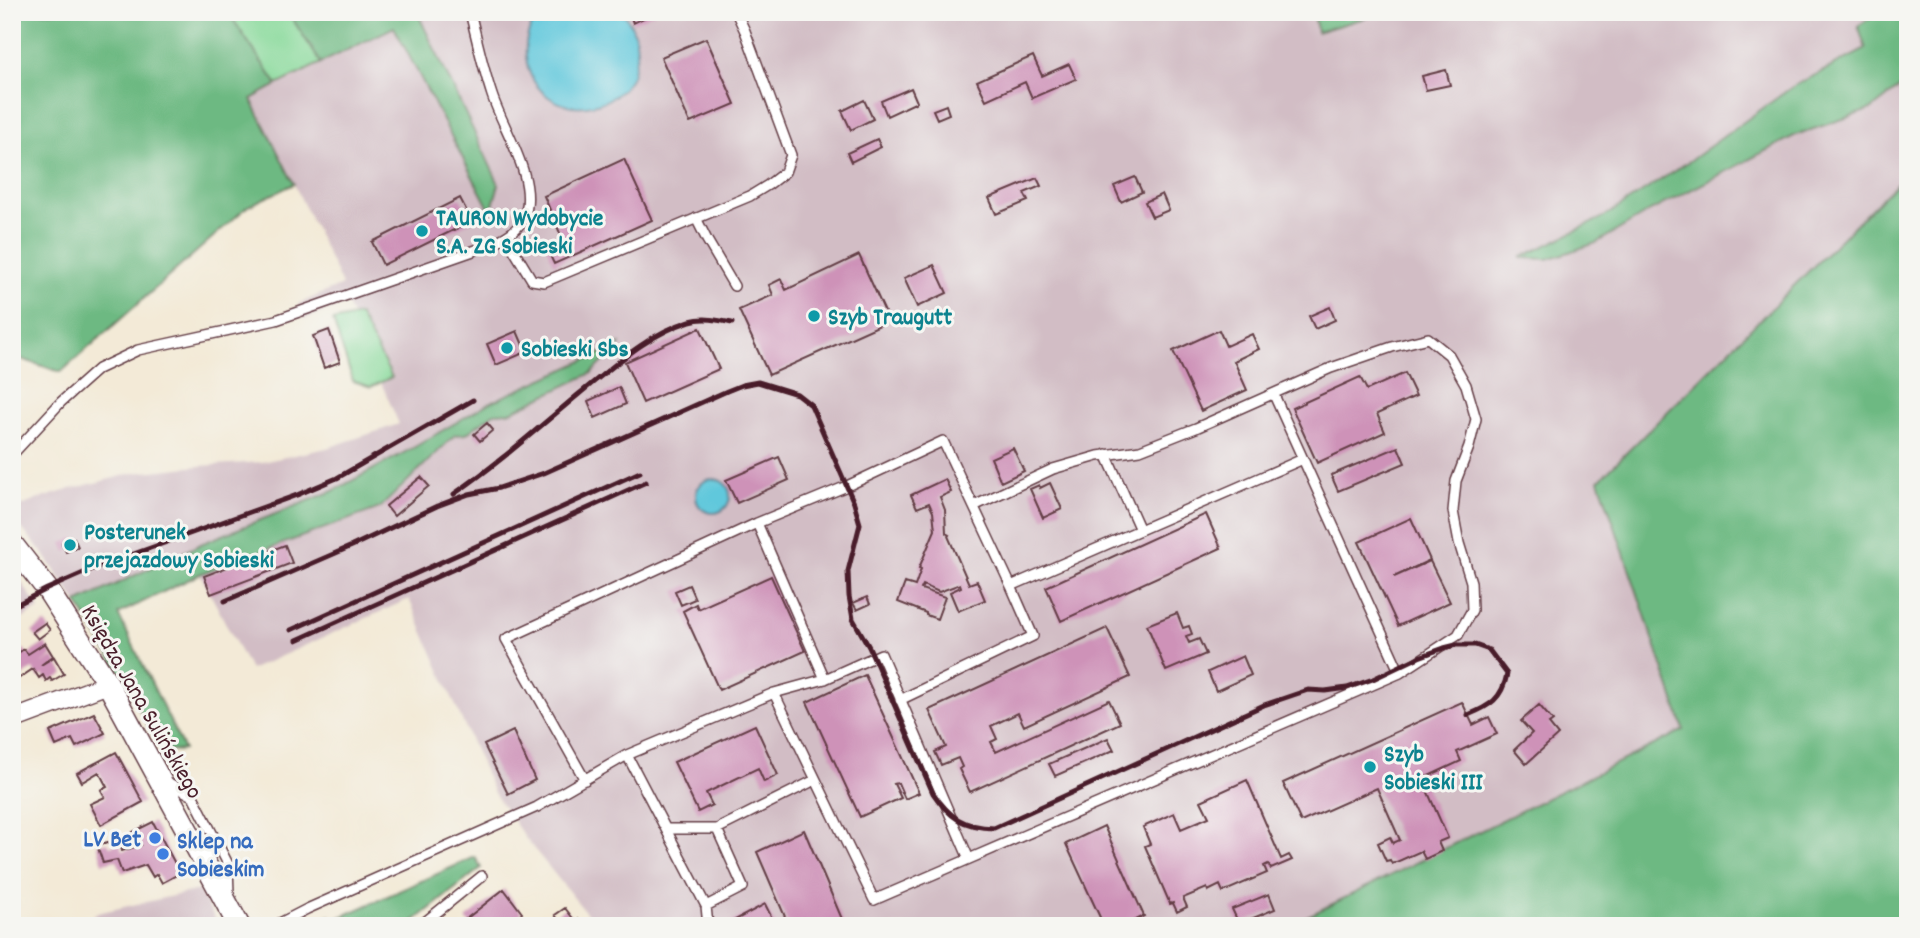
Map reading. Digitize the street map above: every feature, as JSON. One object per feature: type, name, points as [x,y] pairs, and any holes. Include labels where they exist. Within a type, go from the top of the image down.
[{"type":"street","name":"Księdza Jana Sulińskiego","points":[[13,546],[47,589],[108,684],[235,918]]},
{"type":"street","points":[[12,720],[108,684]]},
{"type":"lane","points":[[12,455],[61,402],[98,369],[138,350],[276,320],[506,237],[523,219],[528,199],[521,162],[492,96],[470,12]]},
{"type":"lane","points":[[506,237],[532,280],[544,282],[750,196],[785,172],[791,155],[736,12]]},
{"type":"lane","points":[[696,218],[734,286]]},
{"type":"lane","points":[[774,693],[874,900],[1400,673],[1458,635],[1472,610],[1471,582],[1453,511],[1456,481],[1476,419],[1466,386],[1450,355],[1428,338],[1331,368],[1274,395],[1140,450],[1106,454],[1053,469],[974,506]]},
{"type":"lane","points":[[1274,395],[1400,673]]},
{"type":"lane","points":[[585,780],[506,639],[943,441],[1033,636],[900,700]]},
{"type":"lane","points":[[1106,454],[1140,530]]},
{"type":"lane","points":[[1011,586],[1303,459]]},
{"type":"lane","points":[[757,523],[825,679]]},
{"type":"lane","points":[[274,926],[537,807],[627,755],[774,693],[825,679],[881,654],[969,859]]},
{"type":"lane","points":[[627,755],[706,906],[708,926]]},
{"type":"lane","points":[[666,829],[717,829],[815,780]]},
{"type":"lane","points":[[706,906],[743,887],[717,829]]},
{"type":"lane","points":[[420,926],[482,876]]},
{"type":"shaded area","points":[[407,12],[1908,12],[1908,172],[1599,480],[1684,730],[1288,926],[597,926],[526,839],[494,793],[409,599],[250,670],[200,574],[380,508],[413,448],[333,491],[203,543],[77,603],[43,553],[12,517],[12,510],[39,499],[134,473],[262,462],[327,448],[399,424],[347,304],[304,319],[298,304],[342,285],[251,98],[400,23]]},
{"type":"shaded area","points":[[18,577],[39,609],[12,625],[12,582]]},
{"type":"shaded area","points":[[199,890],[219,926],[100,926],[93,914]]},
{"type":"green space","points":[[27,12],[228,12],[277,85],[251,99],[294,184],[248,206],[61,372],[12,356],[12,26]]},
{"type":"green space","points":[[228,12],[288,12],[321,63],[277,85]]},
{"type":"green space","points":[[288,12],[417,12],[499,184],[491,212],[394,27],[321,63]]},
{"type":"green space","points":[[1385,12],[1317,32],[1314,13]]},
{"type":"green space","points":[[1879,12],[1908,12],[1908,81],[1872,109],[1796,135],[1650,211],[1596,243],[1548,259],[1520,258],[1604,217],[1691,160],[1792,87],[1866,49],[1858,26]]},
{"type":"green space","points":[[1908,172],[1908,926],[1288,926],[1684,730],[1599,480]]},
{"type":"green space","points":[[359,315],[392,377],[371,387],[353,381],[333,321]]},
{"type":"green space","points":[[621,344],[592,373],[510,412],[494,413],[466,434],[455,435],[380,508],[200,574],[118,614],[184,750],[169,750],[156,741],[119,671],[77,603],[203,543],[333,491],[489,403]]},
{"type":"green space","points":[[475,857],[481,868],[408,926],[308,926],[330,916],[334,920]]},
{"type":"water","points":[[541,12],[622,12],[633,29],[637,49],[631,78],[616,95],[595,104],[572,106],[550,98],[540,90],[528,69],[526,45],[534,22]]},
{"type":"water","points":[[713,479],[725,484],[730,496],[725,508],[713,513],[701,508],[696,496],[701,484]]},
{"type":"building","points":[[629,12],[656,12],[633,23]]},
{"type":"building","points":[[706,38],[735,104],[690,123],[661,57]]},
{"type":"building","points":[[1033,56],[1042,76],[1069,64],[1076,79],[1032,98],[1025,82],[986,100],[977,81]]},
{"type":"building","points":[[1446,70],[1450,85],[1426,90],[1422,76]]},
{"type":"building","points":[[911,88],[917,102],[887,116],[881,101]]},
{"type":"building","points":[[864,100],[873,119],[851,130],[842,111]]},
{"type":"building","points":[[946,105],[949,114],[937,119],[933,110]]},
{"type":"building","points":[[877,139],[881,147],[851,162],[847,153]]},
{"type":"building","points":[[624,159],[652,220],[554,264],[546,247],[563,240],[544,196]]},
{"type":"building","points":[[1135,177],[1142,192],[1121,202],[1114,186]]},
{"type":"building","points":[[1037,178],[1041,186],[1024,193],[1028,201],[996,214],[989,198]]},
{"type":"building","points":[[1162,194],[1169,210],[1152,217],[1145,202]]},
{"type":"building","name":"TAURON Wydobycie S.A. ZG Sobieski","points":[[460,198],[472,221],[383,265],[372,242]]},
{"type":"building","name":"Szyb Traugutt","points":[[859,255],[889,321],[769,375],[739,310],[773,295],[769,285],[781,279],[786,290]]},
{"type":"building","points":[[934,265],[947,293],[917,307],[904,278]]},
{"type":"building","points":[[1330,307],[1335,320],[1315,329],[1309,316]]},
{"type":"building","points":[[700,328],[719,369],[643,403],[625,362]]},
{"type":"building","points":[[329,330],[340,362],[324,368],[313,336]]},
{"type":"building","points":[[1219,330],[1226,346],[1252,334],[1259,349],[1234,361],[1247,390],[1201,411],[1173,351]]},
{"type":"building","name":"Sobieski Sbs","points":[[517,331],[526,352],[496,365],[487,344]]},
{"type":"building","points":[[1405,373],[1416,396],[1377,414],[1385,432],[1317,463],[1292,408],[1360,377],[1367,390]]},
{"type":"building","points":[[619,387],[626,404],[595,418],[588,401]]},
{"type":"building","points":[[487,423],[493,430],[480,441],[474,434]]},
{"type":"building","points":[[1398,447],[1405,463],[1338,491],[1331,475]]},
{"type":"building","points":[[1013,448],[1024,471],[1001,482],[991,458]]},
{"type":"building","points":[[779,457],[789,480],[737,503],[726,480]]},
{"type":"building","points":[[421,477],[429,486],[394,516],[386,506]]},
{"type":"building","points":[[945,479],[951,492],[940,497],[945,510],[946,533],[969,584],[977,581],[985,600],[958,611],[950,592],[961,587],[960,584],[939,592],[923,585],[921,589],[945,597],[937,619],[898,602],[905,583],[915,586],[921,569],[919,568],[935,530],[929,503],[917,508],[911,495]]},
{"type":"building","points":[[1050,483],[1062,509],[1043,518],[1030,489]]},
{"type":"building","points":[[1206,514],[1221,548],[1061,621],[1046,587]]},
{"type":"building","points":[[1411,518],[1430,560],[1394,577],[1430,561],[1450,602],[1398,626],[1359,542]]},
{"type":"building","name":"Posterunek przejazdowy Sobieski","points":[[74,538],[78,547],[66,552],[62,543]]},
{"type":"building","points":[[285,545],[292,563],[211,594],[204,576]]},
{"type":"building","points":[[771,576],[805,651],[719,690],[683,611],[696,604],[698,609]]},
{"type":"building","points":[[689,585],[695,599],[681,605],[675,591]]},
{"type":"building","points":[[867,597],[870,604],[857,610],[853,603]]},
{"type":"building","points":[[1177,613],[1183,628],[1189,626],[1192,634],[1186,636],[1189,643],[1199,639],[1206,654],[1166,671],[1147,625]]},
{"type":"building","points":[[45,623],[50,630],[38,639],[32,632]]},
{"type":"building","points":[[1107,628],[1130,677],[1024,726],[1018,713],[991,726],[997,739],[991,742],[996,752],[1109,700],[1120,723],[970,792],[959,769],[962,767],[958,758],[941,765],[935,752],[946,747],[929,710]]},
{"type":"building","points":[[45,643],[53,656],[41,665],[54,657],[64,674],[52,681],[50,678],[46,681],[43,675],[39,678],[33,669],[12,683],[12,662],[18,659],[15,655],[24,649],[28,654]]},
{"type":"building","points":[[1243,656],[1251,675],[1216,691],[1208,672]]},
{"type":"building","points":[[865,675],[919,793],[905,799],[898,783],[894,784],[901,798],[860,817],[807,702]]},
{"type":"building","name":"Szyb Sobieski III","points":[[1462,702],[1473,725],[1489,717],[1497,734],[1457,752],[1461,761],[1422,779],[1448,838],[1438,842],[1442,851],[1425,859],[1421,851],[1392,864],[1390,860],[1386,861],[1378,843],[1390,837],[1393,843],[1400,840],[1377,788],[1301,822],[1283,783]]},
{"type":"building","points":[[1539,705],[1553,721],[1549,724],[1558,735],[1526,764],[1514,750],[1532,733],[1521,721]]},
{"type":"building","points":[[94,713],[105,733],[76,747],[72,739],[56,746],[50,732]]},
{"type":"building","points":[[755,725],[778,775],[764,782],[758,768],[706,793],[712,805],[698,812],[674,762]]},
{"type":"building","points":[[513,731],[535,780],[508,794],[484,745]]},
{"type":"building","points":[[1108,738],[1114,750],[1055,776],[1049,764]]},
{"type":"building","points":[[116,752],[143,802],[101,825],[90,804],[105,797],[101,790],[107,787],[99,772],[82,782],[77,773]]},
{"type":"building","points":[[1247,780],[1281,859],[1289,855],[1292,860],[1271,869],[1268,864],[1264,866],[1267,873],[1223,892],[1220,885],[1183,898],[1187,907],[1177,912],[1173,903],[1170,904],[1145,846],[1150,844],[1143,827],[1174,813],[1181,829],[1209,817],[1201,801]]},
{"type":"building","points":[[153,822],[180,873],[162,883],[157,874],[153,877],[146,865],[122,873],[117,860],[103,863],[97,845],[108,842],[110,846],[120,843],[122,851],[141,845],[133,832]]},
{"type":"building","points":[[1104,826],[1144,916],[1124,926],[1104,926],[1066,844]]},
{"type":"building","points":[[804,830],[845,926],[789,926],[757,852]]},
{"type":"building","points":[[504,889],[522,913],[506,926],[471,926],[466,919]]},
{"type":"building","points":[[1269,894],[1275,909],[1239,924],[1232,909]]},
{"type":"building","points":[[765,904],[776,926],[724,926]]},
{"type":"building","points":[[565,908],[575,921],[578,919],[583,926],[563,926],[555,915]]},
{"type":"railway","points":[[454,494],[631,352],[659,334],[695,320],[732,323]]},
{"type":"railway","points":[[225,601],[437,506],[544,473],[727,391],[758,382],[797,394],[811,405],[854,503],[860,524],[848,571],[853,619],[869,647],[933,793],[958,820],[974,826],[994,828],[1264,705],[1308,690],[1347,688],[1419,657],[1456,645],[1475,645],[1489,650],[1507,674],[1498,696],[1483,708],[1468,715]]},
{"type":"railway","points":[[12,607],[95,568],[337,478],[473,400]]},
{"type":"railway","points":[[291,630],[640,472]]},
{"type":"railway","points":[[297,640],[646,482]]},
{"type":"place","name":"TAURON Wydobycie S.A. ZG Sobieski","points":[[422,231]]},
{"type":"place","name":"Szyb Traugutt","points":[[814,316]]},
{"type":"place","name":"Sobieski Sbs","points":[[507,348]]},
{"type":"place","name":"Posterunek przejazdowy Sobieski","points":[[70,545]]},
{"type":"place","name":"Szyb Sobieski III","points":[[1370,767]]},
{"type":"place","name":"LV Bet","points":[[155,838]]},
{"type":"place","name":"Sklep na Sobieskim","points":[[163,854]]}]
